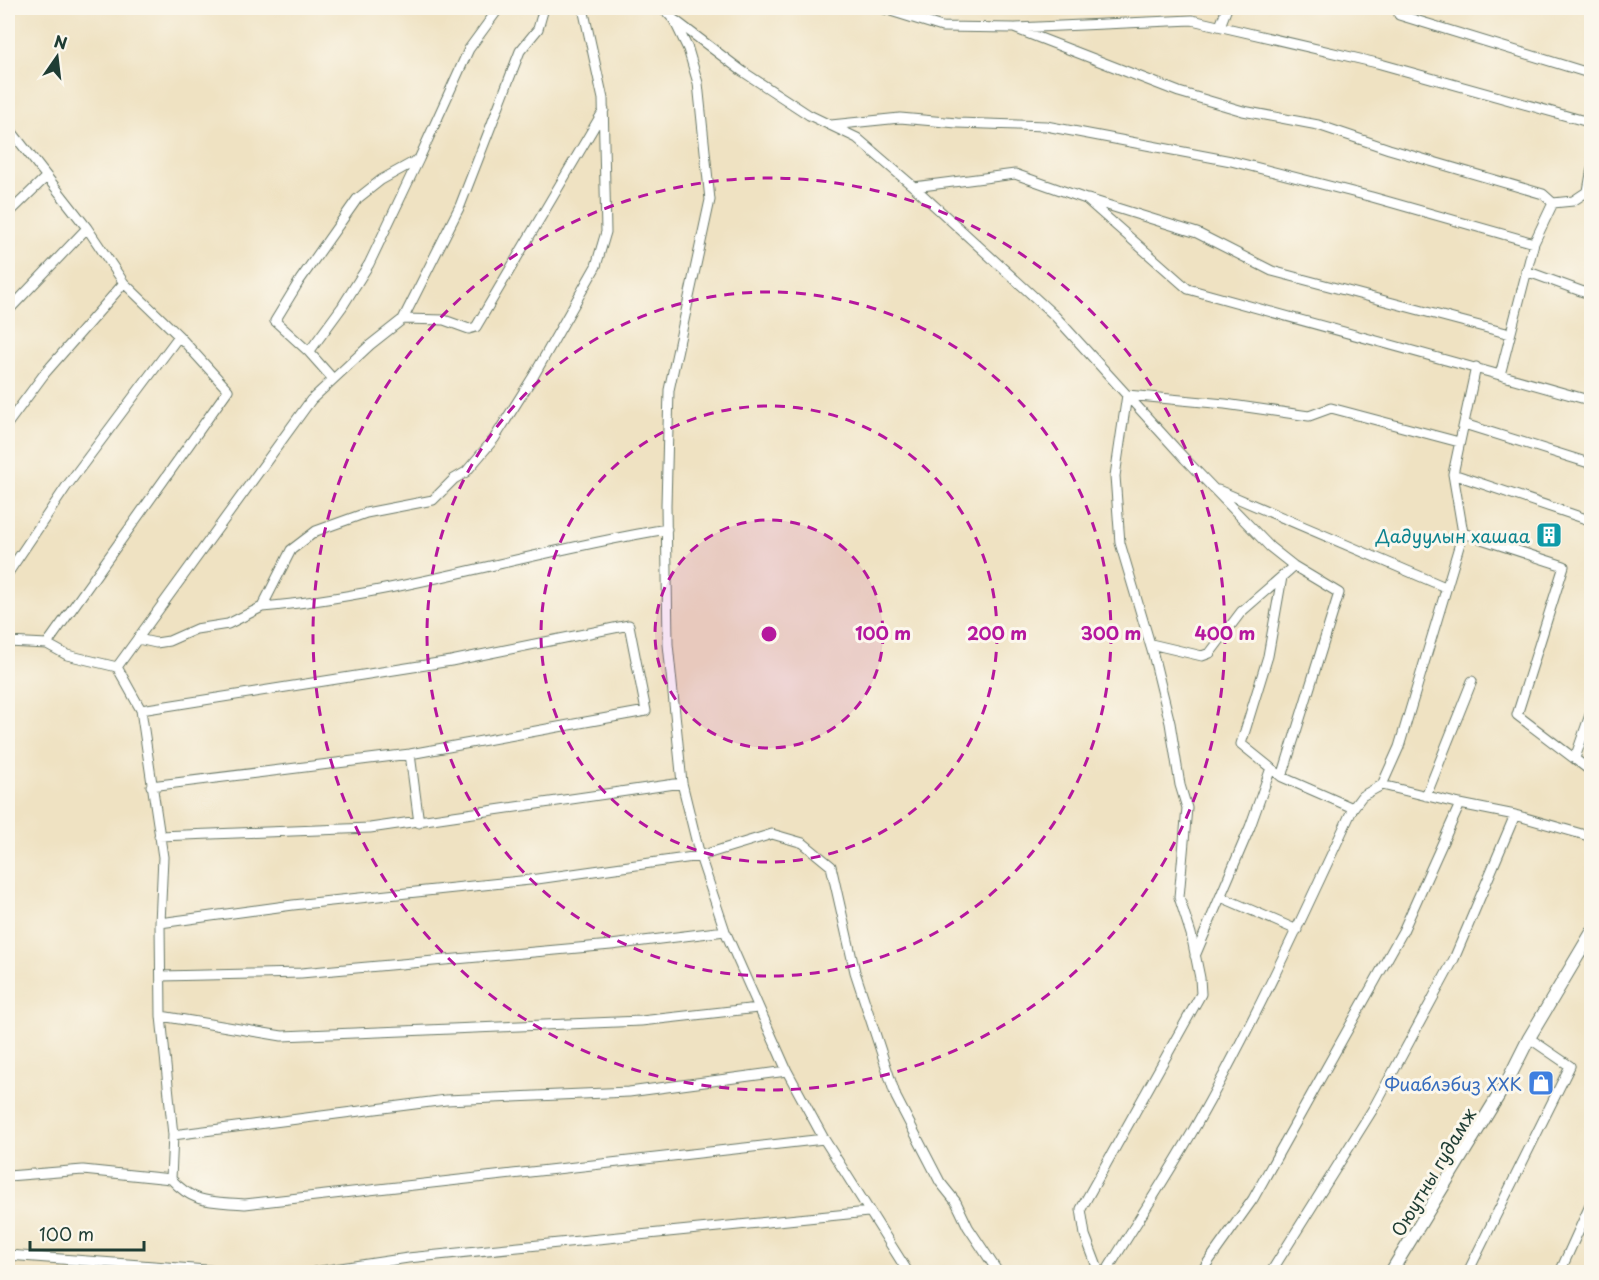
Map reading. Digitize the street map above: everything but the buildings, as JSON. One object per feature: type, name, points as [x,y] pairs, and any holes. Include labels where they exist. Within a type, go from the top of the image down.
[{"type":"street","points":[[309,352],[342,307],[369,264],[469,49],[500,8]]},
{"type":"street","points":[[117,667],[311,400],[370,345],[403,319],[460,207],[520,51],[538,29],[544,8]]},
{"type":"street","points":[[262,607],[291,550],[316,531],[366,513],[434,500],[454,479],[466,472],[494,439],[533,377],[596,266],[606,232],[604,110],[593,44],[583,8]]},
{"type":"street","points":[[663,8],[674,20],[742,71],[809,115],[857,138],[914,187],[1055,316],[1270,547],[1294,566],[1339,593],[1282,777]]},
{"type":"street","points":[[881,8],[942,27],[1014,28],[1192,20],[1377,63],[1592,123]]},
{"type":"street","points":[[1220,26],[1227,8]]},
{"type":"street","points":[[1399,15],[1592,74]]},
{"type":"street","points":[[674,20],[688,50],[698,83],[710,200],[669,390],[668,644],[682,783],[700,856],[725,931],[787,1071],[824,1139],[908,1272]]},
{"type":"street","points":[[1014,28],[1179,92],[1243,111],[1318,125],[1389,149],[1543,194],[1553,203],[1573,201],[1590,192],[1592,168]]},
{"type":"street","points":[[403,319],[444,320],[469,329],[476,327],[604,110]]},
{"type":"street","points":[[831,125],[900,118],[957,123],[1046,126],[1231,161],[1372,197],[1534,243]]},
{"type":"street","points":[[8,127],[87,228],[124,283],[179,336],[228,390],[47,644]]},
{"type":"street","points":[[333,379],[309,352],[275,321],[357,199],[381,180],[419,159]]},
{"type":"street","points":[[914,187],[1015,174],[1086,199],[1197,233],[1272,271],[1510,334]]},
{"type":"street","points":[[8,214],[46,177]]},
{"type":"street","points":[[1086,199],[1188,289],[1592,401]]},
{"type":"street","points":[[1500,375],[1534,243],[1553,203]]},
{"type":"street","points":[[8,311],[87,228]]},
{"type":"street","points":[[1526,271],[1589,294],[1592,298]]},
{"type":"street","points":[[8,423],[45,373],[124,283]]},
{"type":"street","points":[[8,573],[66,488],[179,336]]},
{"type":"street","points":[[1106,1272],[1194,1130],[1297,930],[1353,807],[1362,796],[1382,785],[1399,747],[1463,533],[1453,474],[1476,367]]},
{"type":"street","points":[[1127,395],[1225,404],[1309,416],[1330,408],[1459,442]]},
{"type":"street","points":[[1099,1272],[1085,1235],[1081,1209],[1201,994],[1196,956],[1179,897],[1187,808],[1180,785],[1170,723],[1151,644],[1120,543],[1115,476],[1127,395]]},
{"type":"street","points":[[1464,424],[1592,464]]},
{"type":"street","points":[[1453,474],[1592,521]]},
{"type":"street","points":[[1213,488],[1445,587]]},
{"type":"street","points":[[138,639],[156,643],[169,641],[196,629],[228,624],[262,607],[322,602],[572,546],[667,529]]},
{"type":"street","points":[[1463,533],[1563,566],[1517,715],[1592,772]]},
{"type":"street","points":[[1151,644],[1202,656],[1210,653],[1241,612],[1294,566]]},
{"type":"street","points":[[1282,577],[1268,656],[1241,744],[1282,777],[1353,807]]},
{"type":"street","points":[[141,710],[451,661],[629,625],[646,711],[410,754],[151,786]]},
{"type":"street","points":[[8,642],[47,644],[67,655],[117,667],[141,710],[163,856],[160,923],[161,976],[172,1135],[171,1179]]},
{"type":"street","points":[[1426,796],[1472,681]]},
{"type":"street","points":[[1575,758],[1592,709]]},
{"type":"street","points":[[410,754],[419,823]]},
{"type":"street","points":[[1196,956],[1271,768]]},
{"type":"street","points":[[159,836],[370,828],[419,823],[682,783]]},
{"type":"street","points":[[1382,785],[1460,804],[1515,814],[1592,837]]},
{"type":"street","points":[[1201,1272],[1252,1199],[1403,932],[1460,804]]},
{"type":"street","points":[[1271,1272],[1372,1109],[1454,959],[1515,814]]},
{"type":"street","points":[[160,923],[292,905],[530,880],[700,856],[772,834],[803,843],[831,866],[855,972],[896,1097],[940,1182],[956,1202],[968,1227],[998,1272]]},
{"type":"street","points":[[1221,897],[1297,930]]},
{"type":"street","points":[[161,976],[301,973],[599,946],[725,931]]},
{"type":"street","name":"Оюутны гудамж","points":[[1391,1272],[1508,1080],[1529,1038],[1592,932]]},
{"type":"street","points":[[162,1016],[282,1036],[642,1021],[758,1008]]},
{"type":"street","points":[[1467,1272],[1570,1066],[1529,1038]]},
{"type":"street","points":[[172,1135],[446,1100],[629,1092],[787,1071]]},
{"type":"street","points":[[8,1176],[83,1170],[171,1179],[185,1194],[198,1199],[245,1204],[824,1139]]},
{"type":"street","points":[[1560,1272],[1592,1201]]},
{"type":"street","points":[[314,1272],[408,1258],[868,1212]]},
{"type":"street","points":[[8,1255],[233,1272]]},
{"type":"place","name":"Дадуулын хашаа","points":[[1549,535]]},
{"type":"place","name":"Фиаблэбиз ХХК","points":[[1541,1083]]}]
